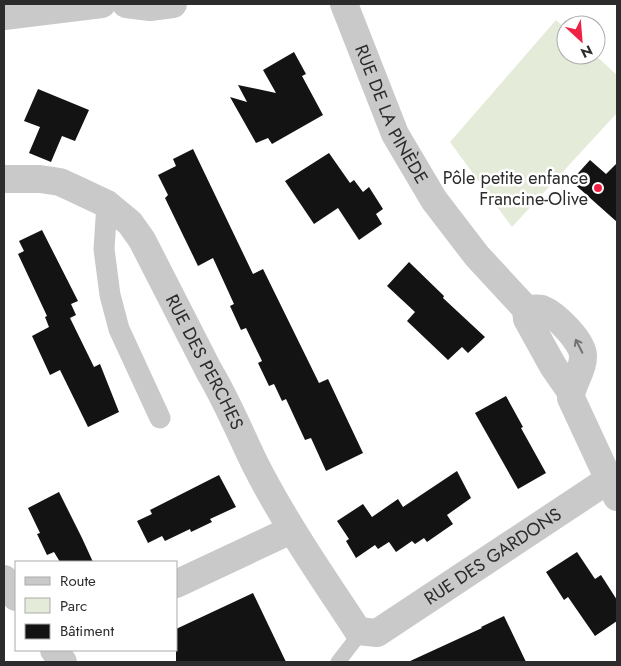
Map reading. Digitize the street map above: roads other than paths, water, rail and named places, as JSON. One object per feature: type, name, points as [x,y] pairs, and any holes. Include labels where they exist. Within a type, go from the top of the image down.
[{"type":"street","points":[[4,16],[102,4]]},
{"type":"street","points":[[126,4],[150,7],[173,4]]},
{"type":"street","name":"RUE DE LA PINÈDE","points":[[344,4],[395,134],[434,200],[477,256],[526,308],[541,309],[556,317],[578,342],[584,356],[579,375],[571,392],[571,398],[613,488]]},
{"type":"street","name":"RUE DES PERCHES","points":[[4,179],[40,179],[60,182],[107,204],[130,223],[142,240],[220,390],[255,464],[291,530],[358,630],[370,632]]},
{"type":"street","points":[[107,204],[104,249],[110,295],[118,329],[160,418]]},
{"type":"street","name":"RUE DES GARDONS","points":[[370,632],[613,488]]},
{"type":"street","points":[[178,583],[291,530]]},
{"type":"street","points":[[4,579],[15,596]]},
{"type":"street","points":[[55,651],[63,662]]},
{"type":"lane","points":[[338,662],[370,632]]},
{"type":"place","name":"Pôle petite enfance Francine-Olive","points":[[598,188]]}]
